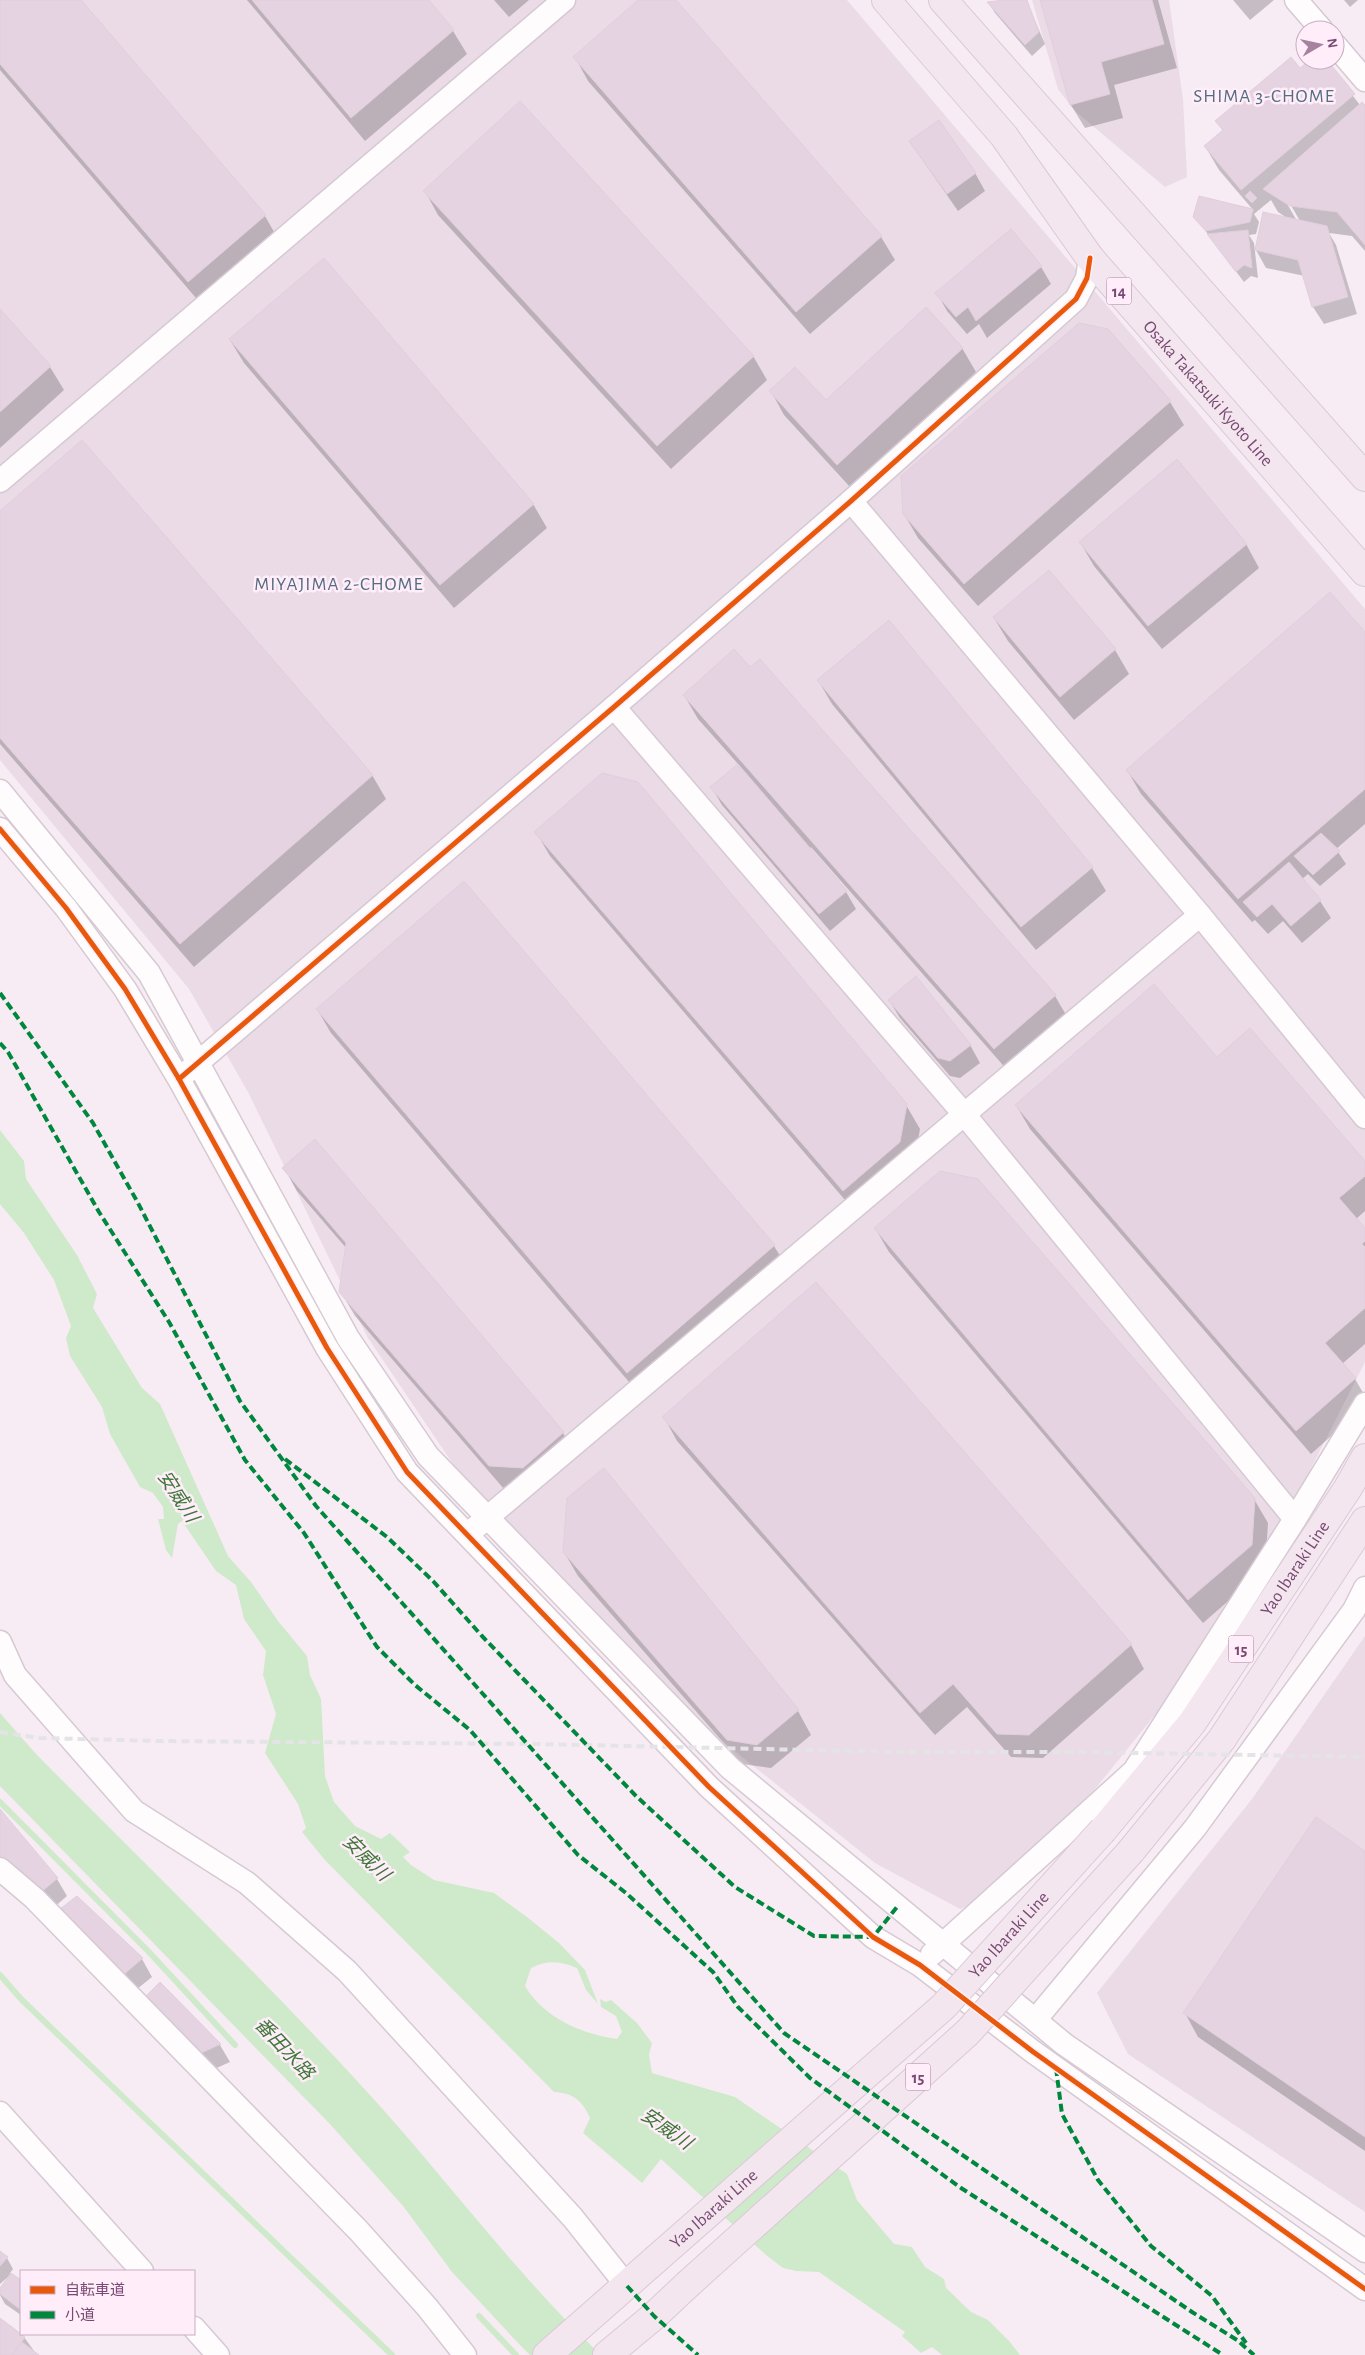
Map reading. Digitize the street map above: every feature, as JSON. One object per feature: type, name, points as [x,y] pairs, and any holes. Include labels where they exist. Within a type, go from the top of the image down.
[{"type":"main road","name":"Osaka Takatsuki Kyoto Line","points":[[886,0],[1004,136],[1090,258],[1365,572]]},
{"type":"main road","points":[[943,0],[1365,477]]},
{"type":"main road","name":"Yao Ibaraki Line","points":[[547,2355],[944,2006],[1103,1830],[1192,1723],[1348,1488],[1365,1458]]},
{"type":"main road","name":"Yao Ibaraki Line","points":[[607,2355],[968,2032],[1131,1851],[1222,1740],[1365,1521]]},
{"type":"street","points":[[0,481],[564,0]]},
{"type":"street","points":[[1296,0],[1313,20]]},
{"type":"street","points":[[1345,57],[1365,80]]},
{"type":"street","points":[[178,1079],[614,707],[851,501],[1076,299],[1087,278],[1090,258]]},
{"type":"street","points":[[851,501],[1200,915],[1365,1116]]},
{"type":"street","points":[[614,707],[964,1114],[1295,1519]]},
{"type":"street","points":[[0,791],[149,973],[348,1338],[428,1456],[486,1519],[730,1768],[1064,2044],[1365,2251]]},
{"type":"street","points":[[0,829],[66,908],[125,988],[178,1079],[327,1348],[408,1472],[708,1787],[873,1937],[920,1964],[1032,2051],[1365,2289]]},
{"type":"street","points":[[468,1534],[1200,915]]},
{"type":"street","points":[[920,1964],[1134,1771],[1295,1519],[1365,1404]]},
{"type":"street","points":[[1036,2019],[1195,1828],[1354,1610],[1365,1588]]},
{"type":"street","points":[[0,1642],[15,1675],[134,1811],[247,1883],[347,1971],[573,2218],[627,2286]]},
{"type":"street","points":[[0,1869],[34,1898],[358,2230],[427,2307],[465,2355]]},
{"type":"street","points":[[0,2113],[141,2270]]},
{"type":"street","points":[[195,2329],[218,2355]]},
{"type":"shaded area","points":[[0,0],[847,0],[1365,609],[1365,1362],[1277,1535],[1176,1689],[1095,1789],[981,1901],[960,1909],[875,1863],[707,1729],[455,1467],[368,1338],[248,1092],[189,989],[0,760]]},
{"type":"shaded area","points":[[1032,0],[1169,0],[1183,99],[1187,177],[1165,187],[1074,110],[1058,89]]},
{"type":"shaded area","points":[[1365,1636],[1365,2212],[1128,2054],[1097,1993],[1252,1799]]},
{"type":"water","name":"安威川","points":[[0,1130],[24,1161],[26,1179],[77,1255],[97,1294],[93,1308],[142,1388],[160,1404],[228,1556],[251,1582],[278,1621],[307,1656],[310,1675],[321,1699],[325,1776],[334,1802],[355,1826],[381,1839],[390,1833],[410,1852],[403,1857],[411,1865],[434,1880],[494,1893],[559,1943],[585,1970],[598,2004],[586,1990],[577,1968],[559,1963],[543,1964],[531,1968],[525,1986],[542,2007],[553,2016],[591,2033],[617,2039],[622,2032],[616,2016],[601,2007],[600,1999],[606,2002],[611,2000],[637,2023],[652,2043],[649,2055],[652,2073],[735,2097],[847,2174],[857,2200],[894,2244],[912,2247],[925,2267],[944,2279],[946,2288],[971,2312],[988,2320],[1020,2355],[942,2355],[932,2347],[921,2353],[902,2336],[905,2332],[819,2272],[796,2271],[783,2268],[766,2255],[661,2159],[642,2183],[583,2133],[590,2118],[584,2106],[572,2096],[554,2092],[324,1859],[302,1832],[306,1828],[298,1804],[265,1753],[276,1714],[263,1675],[266,1651],[244,1619],[236,1585],[216,1571],[182,1521],[178,1524],[172,1558],[166,1550],[158,1519],[164,1519],[163,1507],[153,1493],[140,1487],[110,1434],[102,1407],[70,1356],[66,1338],[71,1326],[54,1280],[24,1233],[0,1204]]},
{"type":"water","name":"番田水路","points":[[0,1713],[37,1755],[330,2051],[399,2128],[540,2293],[601,2355],[530,2355],[519,2344],[452,2272],[403,2206],[329,2123],[0,1786]]},
{"type":"building","points":[[0,0],[81,0],[266,215],[188,282],[0,64]]},
{"type":"building","points":[[252,0],[429,0],[454,30],[351,118]]},
{"type":"building","points":[[638,0],[676,0],[882,236],[796,312],[573,57]]},
{"type":"building","points":[[1027,0],[1039,32],[1025,45],[987,2]]},
{"type":"building","points":[[1040,0],[1152,0],[1164,44],[1101,62],[1110,94],[1070,105]]},
{"type":"building","points":[[1291,57],[1295,62],[1295,70],[1335,70],[1355,94],[1241,190],[1204,146],[1223,130],[1215,121]]},
{"type":"building","points":[[520,101],[754,356],[657,446],[423,191]]},
{"type":"building","points":[[1362,102],[1365,105],[1365,245],[1337,212],[1290,206],[1263,189]]},
{"type":"building","points":[[939,120],[976,173],[947,194],[909,141]]},
{"type":"building","points":[[1250,191],[1257,198],[1252,203],[1245,196]]},
{"type":"building","points":[[1199,196],[1253,209],[1250,222],[1206,231],[1193,217]]},
{"type":"building","points":[[1263,212],[1327,226],[1348,297],[1312,307],[1298,260],[1255,250]]},
{"type":"building","points":[[1011,229],[1042,266],[976,321],[968,307],[956,317],[935,293]]},
{"type":"building","points":[[1248,230],[1252,268],[1244,265],[1236,272],[1207,234]]},
{"type":"building","points":[[324,258],[534,504],[440,585],[229,339]]},
{"type":"building","points":[[926,307],[963,348],[837,465],[769,391],[795,367],[826,400]]},
{"type":"building","points":[[0,309],[51,366],[0,412]]},
{"type":"building","points":[[1079,323],[1108,329],[1171,401],[964,584],[903,514],[901,476]]},
{"type":"building","points":[[82,440],[373,775],[180,944],[0,738],[0,511]]},
{"type":"building","points":[[1177,459],[1247,544],[1148,626],[1079,542]]},
{"type":"building","points":[[1049,570],[1116,649],[1060,697],[993,617]]},
{"type":"building","points":[[1330,592],[1365,632],[1365,789],[1238,899],[1126,770]]},
{"type":"building","points":[[889,620],[1093,867],[1021,927],[817,680]]},
{"type":"building","points":[[734,649],[750,667],[760,659],[1056,995],[994,1049],[683,695]]},
{"type":"building","points":[[738,764],[847,891],[819,914],[710,787]]},
{"type":"building","points":[[602,773],[638,782],[907,1104],[900,1142],[843,1191],[534,832]]},
{"type":"building","points":[[1321,833],[1340,851],[1313,875],[1294,856]]},
{"type":"building","points":[[1289,862],[1321,900],[1291,926],[1272,904],[1257,917],[1243,902]]},
{"type":"building","points":[[464,881],[775,1245],[627,1373],[316,1009]]},
{"type":"building","points":[[916,976],[971,1045],[950,1061],[938,1058],[888,1000]]},
{"type":"building","points":[[1154,984],[1217,1057],[1250,1028],[1365,1161],[1365,1176],[1339,1198],[1365,1228],[1365,1241],[1362,1244],[1365,1247],[1365,1308],[1325,1343],[1356,1378],[1296,1431],[1015,1105]]},
{"type":"building","points":[[315,1139],[564,1432],[523,1468],[489,1466],[339,1292],[346,1243],[282,1168]]},
{"type":"building","points":[[940,1171],[978,1179],[1255,1498],[1252,1545],[1188,1600],[874,1228]]},
{"type":"building","points":[[816,1282],[1132,1644],[1029,1735],[997,1734],[953,1684],[920,1713],[662,1417]]},
{"type":"building","points":[[604,1468],[799,1710],[757,1745],[727,1740],[563,1552],[567,1498]]},
{"type":"building","points":[[0,1809],[58,1878],[34,1898],[0,1858]]},
{"type":"building","points":[[1316,1817],[1365,1851],[1365,2137],[1183,2013]]},
{"type":"building","points":[[77,1896],[143,1958],[122,1976],[60,1909]]},
{"type":"building","points":[[160,1982],[221,2044],[190,2058],[137,2005]]},
{"type":"building","points":[[0,2251],[8,2257],[0,2266]]},
{"type":"building","points":[[11,2273],[20,2279],[20,2309],[0,2294],[0,2288]]},
{"type":"building","points":[[0,2318],[25,2337],[13,2355],[0,2355]]},
{"type":"building","points":[[22,2342],[39,2355],[13,2355]]},
{"type":"waterway","points":[[0,1802],[148,1951],[235,2045]]},
{"type":"waterway","points":[[0,1975],[21,1999],[392,2355]]},
{"type":"waterway","points":[[479,2316],[516,2355]]},
{"type":"railway","points":[[0,1732],[39,1738],[160,1741],[538,1744],[897,1752],[1077,1752],[1365,1757]]},
{"type":"marked path","points":[[0,993],[93,1123],[138,1203],[240,1401],[316,1506],[784,2033],[1192,2312],[1237,2340],[1254,2355]]},
{"type":"marked path","points":[[0,1043],[8,1052],[99,1212],[169,1322],[245,1460],[304,1533],[377,1647],[415,1685],[470,1730],[578,1855],[626,1893],[713,1972],[738,2007],[810,2078],[961,2188],[1223,2355]]},
{"type":"marked path","points":[[285,1459],[387,1537],[433,1581],[482,1636],[636,1796],[735,1887],[814,1936],[873,1937],[897,1907]]},
{"type":"marked path","points":[[1056,2068],[1062,2114],[1098,2180],[1151,2246],[1212,2296],[1246,2343]]},
{"type":"marked path","points":[[627,2286],[654,2316],[698,2355]]},
{"type":"cycle path","points":[[179,1079],[614,707],[851,501],[1076,299],[1087,278],[1090,258]]},
{"type":"cycle path","points":[[0,829],[66,908],[125,989],[179,1079],[327,1348],[407,1472],[709,1787],[873,1937],[920,1965],[1032,2051],[1365,2289]]},
{"type":"district","name":"SHIMA 3-CHOME","points":[[1264,95]]},
{"type":"district","name":"MIYAJIMA 2-CHOME","points":[[339,583]]}]
